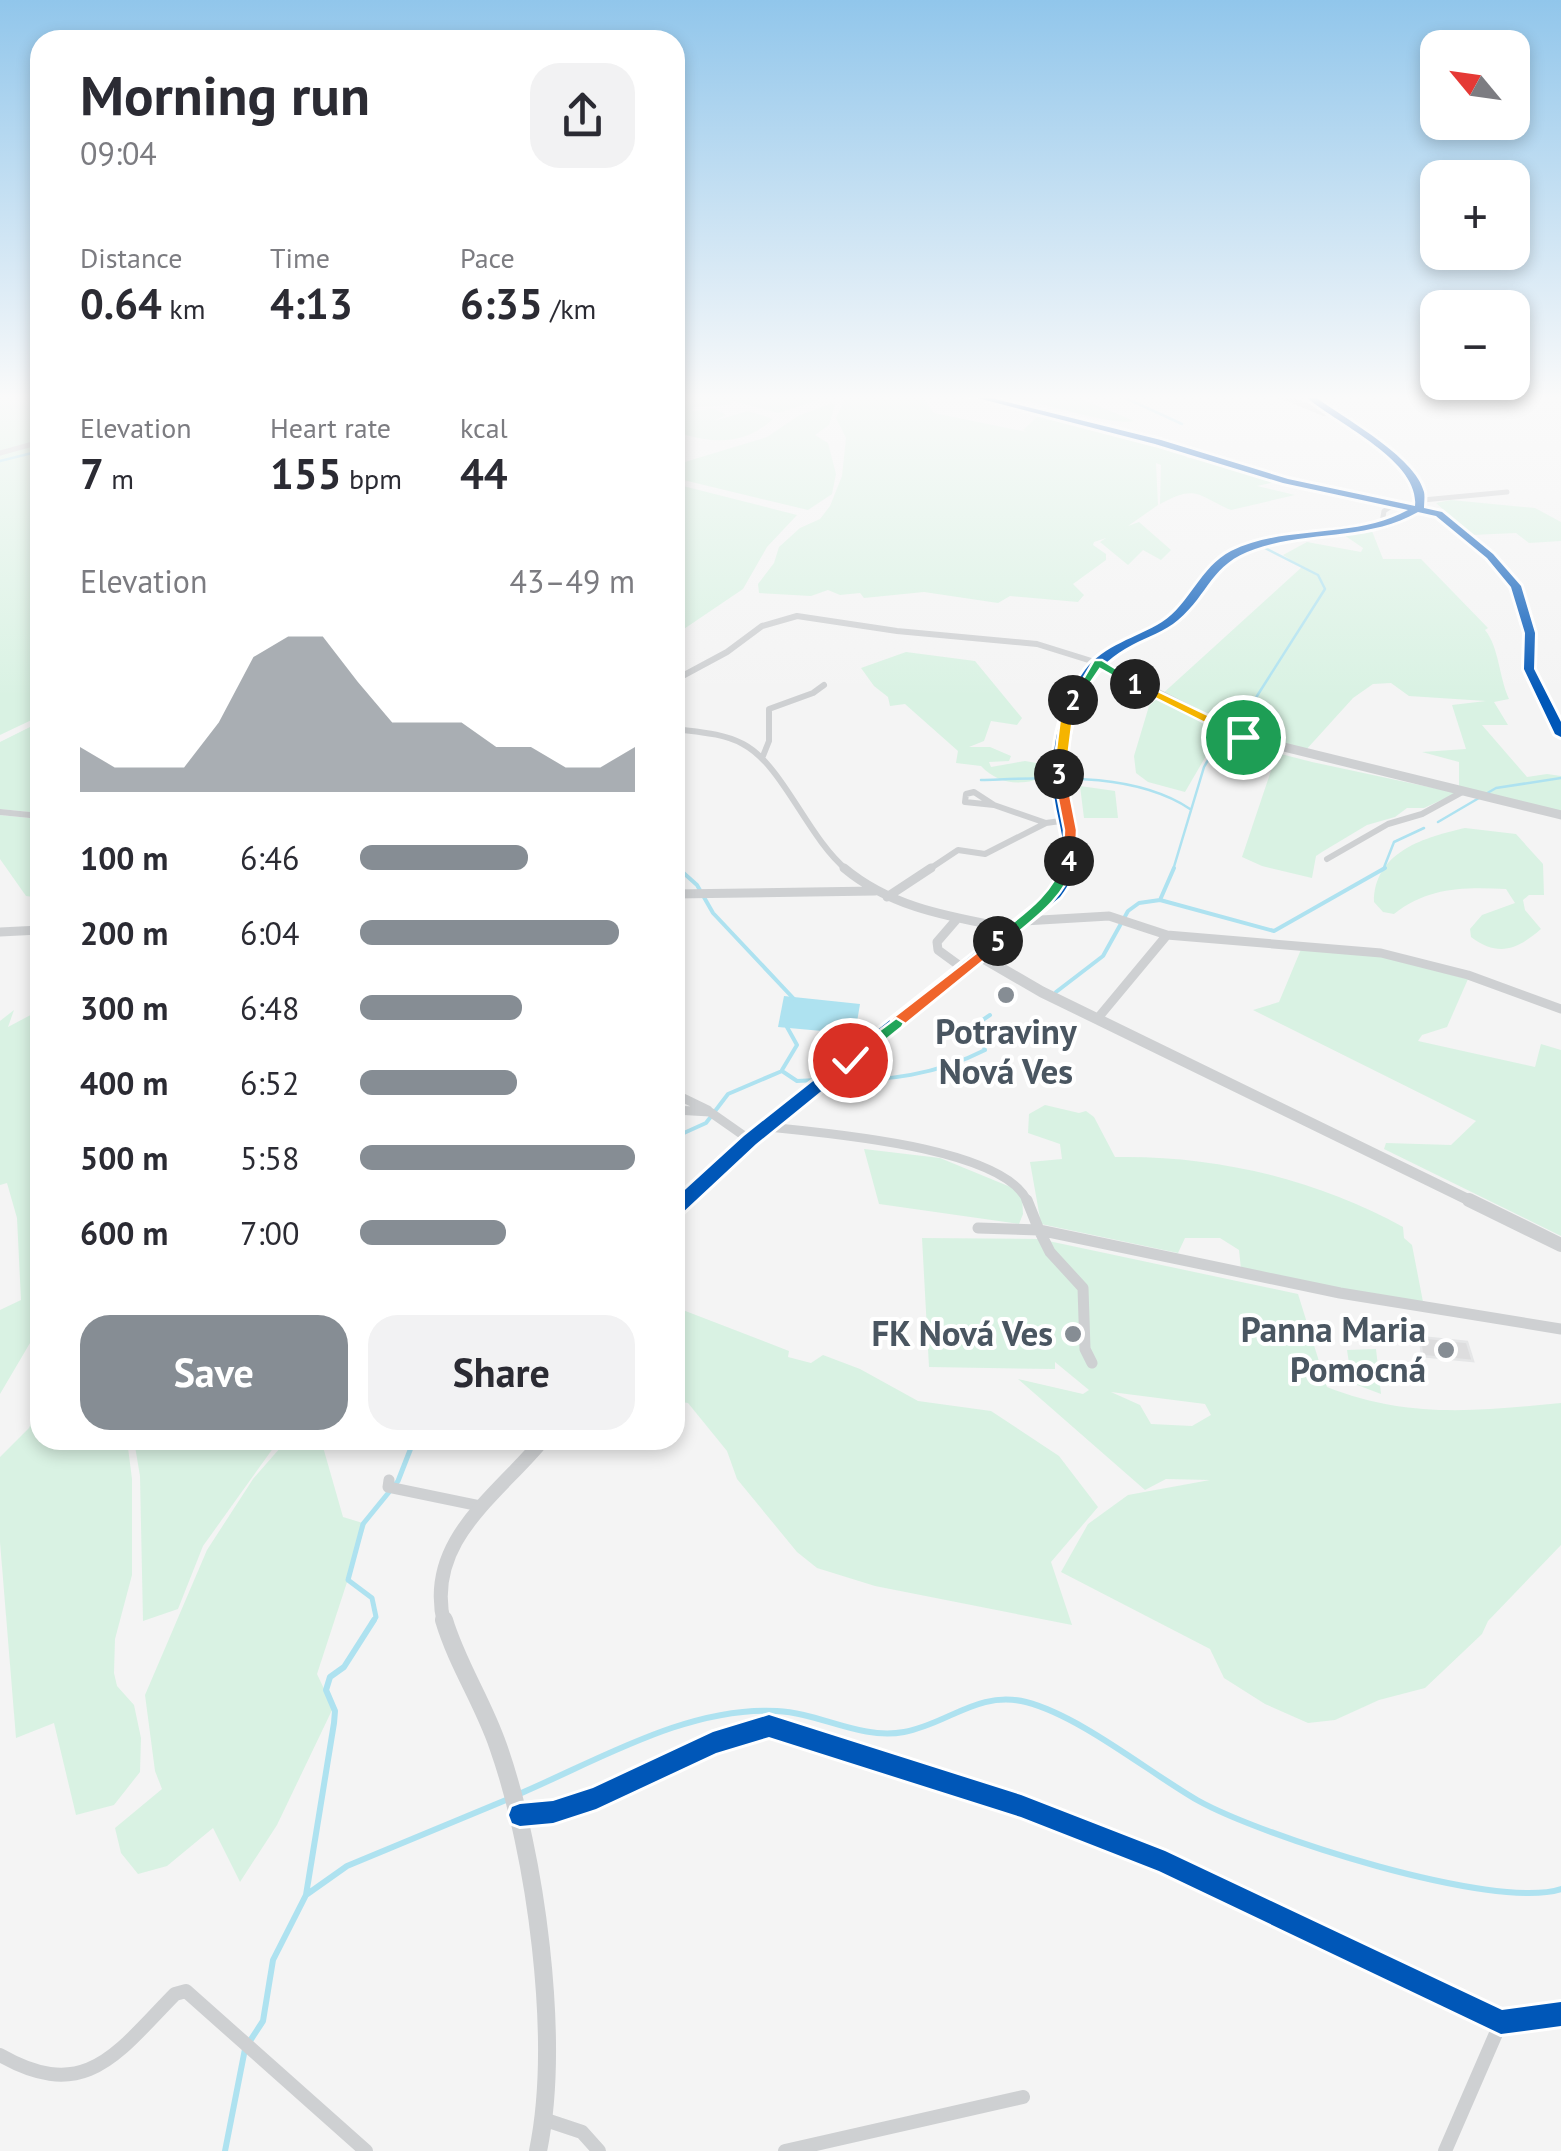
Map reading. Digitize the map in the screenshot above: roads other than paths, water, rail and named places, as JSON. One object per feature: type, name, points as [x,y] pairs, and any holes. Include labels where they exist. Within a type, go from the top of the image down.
[{"type":"street","points":[[1363,496],[1421,504],[1476,496]]},
{"type":"street","points":[[1418,496],[1421,504],[1490,556],[1516,586],[1530,633],[1529,668],[1561,734]]},
{"type":"street","points":[[1382,523],[1384,512],[1396,503]]},
{"type":"street","points":[[685,1200],[750,1140],[1024,921],[1062,884],[1072,852],[1058,781],[1068,710],[1098,663],[1113,650],[1173,620],[1208,574],[1234,553],[1382,523],[1421,504]]},
{"type":"street","points":[[685,675],[727,652],[762,626],[797,616],[930,635],[1037,644],[1098,663],[1243,737],[1561,815]]},
{"type":"street","points":[[763,756],[769,741],[767,714],[773,704],[817,693],[824,686]]},
{"type":"street","points":[[685,730],[729,736],[763,756],[827,854],[882,894],[922,913],[1013,929]]},
{"type":"street","points":[[1326,859],[1388,824],[1422,814],[1464,791]]},
{"type":"street","points":[[994,806],[1046,822]]},
{"type":"street","points":[[0,812],[30,815]]},
{"type":"street","points":[[685,894],[882,894],[958,850],[986,854],[1046,822],[1068,820]]},
{"type":"street","points":[[1024,921],[1083,915],[1124,920],[1167,935],[1382,953],[1468,975],[1561,1009]]},
{"type":"street","points":[[956,920],[936,942],[938,950],[964,970]]},
{"type":"street","points":[[0,932],[30,930]]},
{"type":"street","points":[[1098,1018],[1167,935]]},
{"type":"street","points":[[980,956],[1056,999],[1561,1245]]},
{"type":"street","points":[[685,1099],[750,1140]]},
{"type":"street","points":[[685,1111],[710,1112]]},
{"type":"street","points":[[768,1127],[877,1139],[971,1164],[1022,1189],[1050,1252],[1083,1288],[1085,1349],[1092,1363]]},
{"type":"street","points":[[978,1228],[1038,1230],[1340,1293],[1561,1330]]},
{"type":"street","points":[[533,1450],[480,1506],[446,1560],[441,1598],[456,1655],[496,1738],[520,1815],[548,2030],[551,2083],[538,2151]]},
{"type":"street","points":[[388,1480],[388,1488],[480,1506]]},
{"type":"street","points":[[520,1815],[553,1812],[582,1803],[713,1743],[769,1726],[814,1737],[1021,1806],[1165,1862],[1502,2022],[1561,2014]]},
{"type":"street","points":[[0,2055],[36,2074],[75,2075],[114,2055],[175,1994],[186,1990],[366,2151]]},
{"type":"street","points":[[1445,2151],[1502,2022]]},
{"type":"street","points":[[785,2151],[1023,2097]]},
{"type":"street","points":[[546,2120],[582,2132],[599,2151]]},
{"type":"water","points":[[784,996],[860,1004],[855,1034],[778,1027]]},
{"type":"waterway","points":[[1173,870],[1204,767],[1219,741],[1250,707],[1325,589],[1318,575],[1263,547]]},
{"type":"waterway","points":[[1438,822],[1496,788],[1561,778]]},
{"type":"waterway","points":[[981,780],[1089,779],[1143,788],[1190,809]]},
{"type":"waterway","points":[[1383,869],[1394,842],[1424,828]]},
{"type":"waterway","points":[[1160,900],[1174,868]]},
{"type":"waterway","points":[[1160,900],[1274,931],[1383,869]]},
{"type":"waterway","points":[[685,874],[697,885],[713,913],[794,999]]},
{"type":"waterway","points":[[1056,992],[1103,956],[1128,911],[1139,903],[1160,900]]},
{"type":"waterway","points":[[832,1081],[911,1075],[967,1059],[985,1050],[975,1025],[990,1015]]},
{"type":"waterway","points":[[782,1070],[797,1045],[787,1027]]},
{"type":"waterway","points":[[685,1132],[706,1123],[728,1094],[782,1071],[797,1081],[818,1080]]},
{"type":"waterway","points":[[374,1620],[372,1598],[348,1580],[363,1524],[398,1481],[410,1450]]},
{"type":"waterway","points":[[306,1895],[334,1723],[335,1711],[326,1690],[330,1677],[344,1667],[374,1620]]},
{"type":"waterway","points":[[519,1794],[612,1751],[710,1717],[777,1711],[888,1733],[920,1728],[978,1704],[1009,1700],[1026,1702],[1068,1719],[1197,1800],[1228,1815],[1323,1850],[1433,1880],[1485,1889],[1529,1893],[1561,1889]]},
{"type":"waterway","points":[[306,1895],[347,1866],[506,1800]]},
{"type":"waterway","points":[[250,2041],[263,2021],[273,1960],[306,1895]]},
{"type":"waterway","points":[[225,2151],[245,2049]]},
{"type":"place","name":"Potraviny Nová Ves","points":[[1006,995]]},
{"type":"place","name":"FK Nová Ves","points":[[1073,1334]]},
{"type":"place","name":"Panna Maria Pomocná","points":[[1446,1350]]}]
